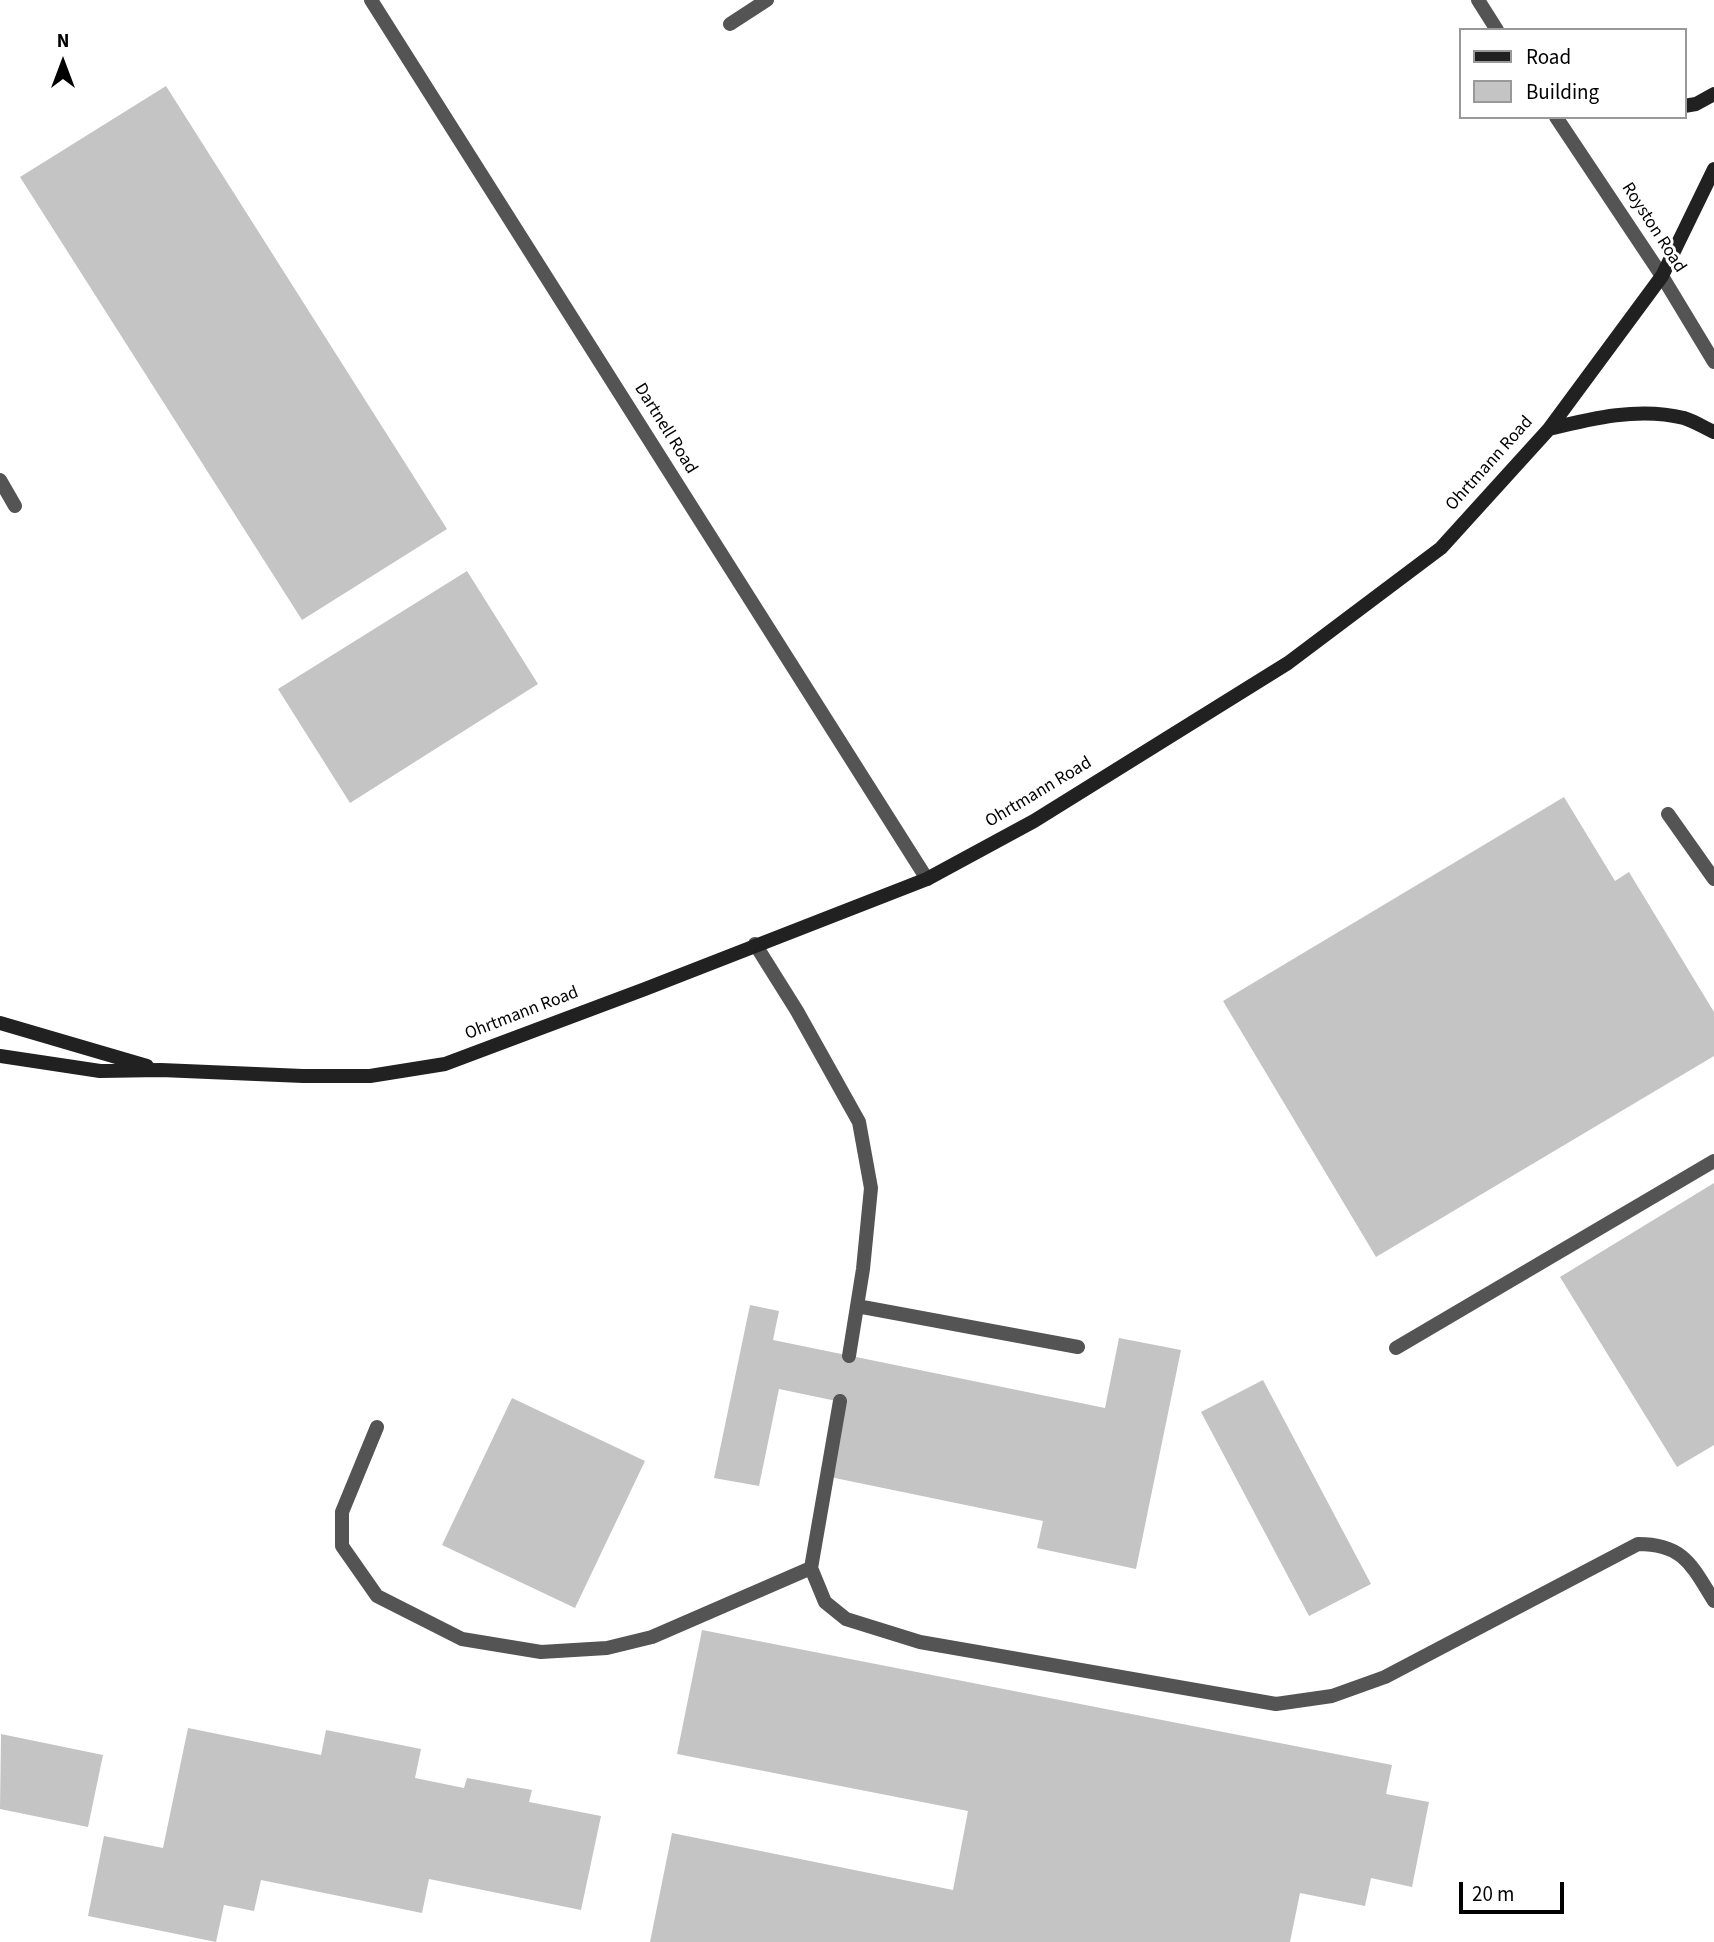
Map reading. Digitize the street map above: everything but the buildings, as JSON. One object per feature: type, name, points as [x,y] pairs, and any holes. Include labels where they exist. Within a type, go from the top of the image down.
[{"type":"main road","points":[[1686,106],[1696,104],[1714,94]]},
{"type":"main road","name":"Ohrtmann Road","points":[[0,1056],[100,1071],[161,1070],[370,1076],[445,1064],[927,879],[1034,821],[1288,663],[1441,548],[1549,429],[1662,276],[1714,169]]},
{"type":"main road","points":[[1549,429],[1593,418],[1657,414],[1686,419],[1714,432]]},
{"type":"main road","name":"Ohrtmann Road","points":[[0,1023],[161,1070]]},
{"type":"street","name":"Dartnell Road","points":[[371,0],[927,879]]},
{"type":"street","points":[[730,24],[767,0]]},
{"type":"street","points":[[1478,0],[1496,28]]},
{"type":"street","name":"Royston Road","points":[[1557,119],[1662,276],[1714,362]]},
{"type":"street","points":[[0,480],[15,506]]},
{"type":"street","points":[[1668,814],[1714,879]]},
{"type":"street","points":[[755,944],[797,1011],[859,1122],[871,1188],[863,1269],[849,1356]]},
{"type":"street","points":[[1396,1348],[1714,1161]]},
{"type":"street","points":[[857,1307],[1079,1347]]},
{"type":"street","points":[[840,1401],[811,1568],[825,1602],[846,1619],[920,1642],[1276,1704],[1332,1696],[1385,1677],[1638,1544],[1660,1544],[1689,1561],[1714,1601]]},
{"type":"street","points":[[377,1427],[342,1512],[342,1546],[377,1596],[462,1639],[541,1652],[607,1648],[652,1637],[811,1568]]}]
